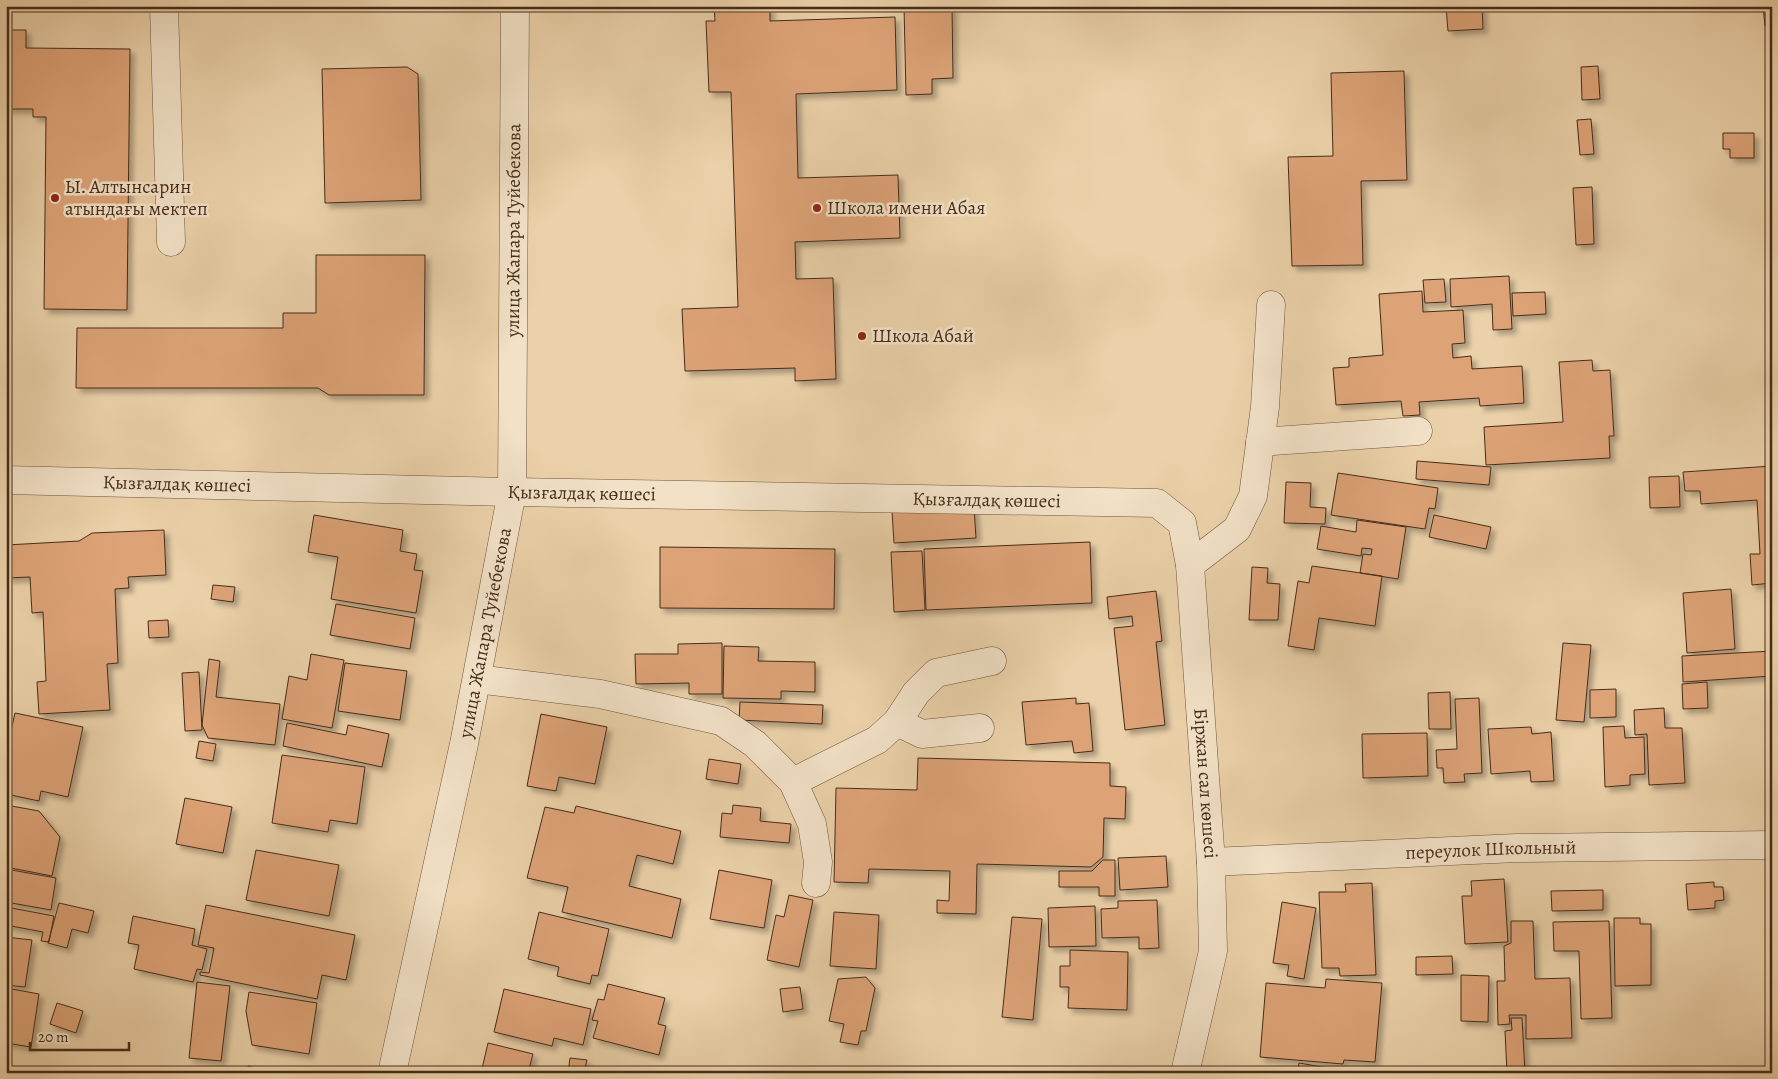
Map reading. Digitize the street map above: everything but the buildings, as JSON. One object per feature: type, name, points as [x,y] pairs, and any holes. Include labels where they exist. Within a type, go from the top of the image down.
[{"type":"street","points":[[164,6],[171,242]]},
{"type":"street","name":"улица Жапара Туйебекова","points":[[392,1073],[462,754],[512,492],[515,6]]},
{"type":"street","points":[[1190,565],[1237,529],[1253,496],[1265,407],[1271,305]]},
{"type":"street","points":[[1260,442],[1418,431]]},
{"type":"street","name":"Қызғалдақ көшесі","points":[[6,480],[512,492],[1157,503]]},
{"type":"street","name":"Біржан сал көшесі","points":[[1157,503],[1182,523],[1190,565],[1211,862],[1213,951],[1185,1073]]},
{"type":"street","points":[[792,782],[877,740],[897,722],[916,693],[936,673],[992,661]]},
{"type":"street","points":[[477,679],[600,694],[721,721],[755,744],[792,782],[812,824],[818,862],[816,883]]},
{"type":"street","points":[[897,722],[922,734],[980,728]]},
{"type":"street","name":"переулок Школьный","points":[[1211,862],[1517,848],[1772,845]]},
{"type":"place","name":"Ы. Алтынсарин атындағы мектеп","points":[[55,198]]},
{"type":"place","name":"Школа имени Абая","points":[[817,208]]},
{"type":"place","name":"Школа Абай","points":[[862,336]]}]
